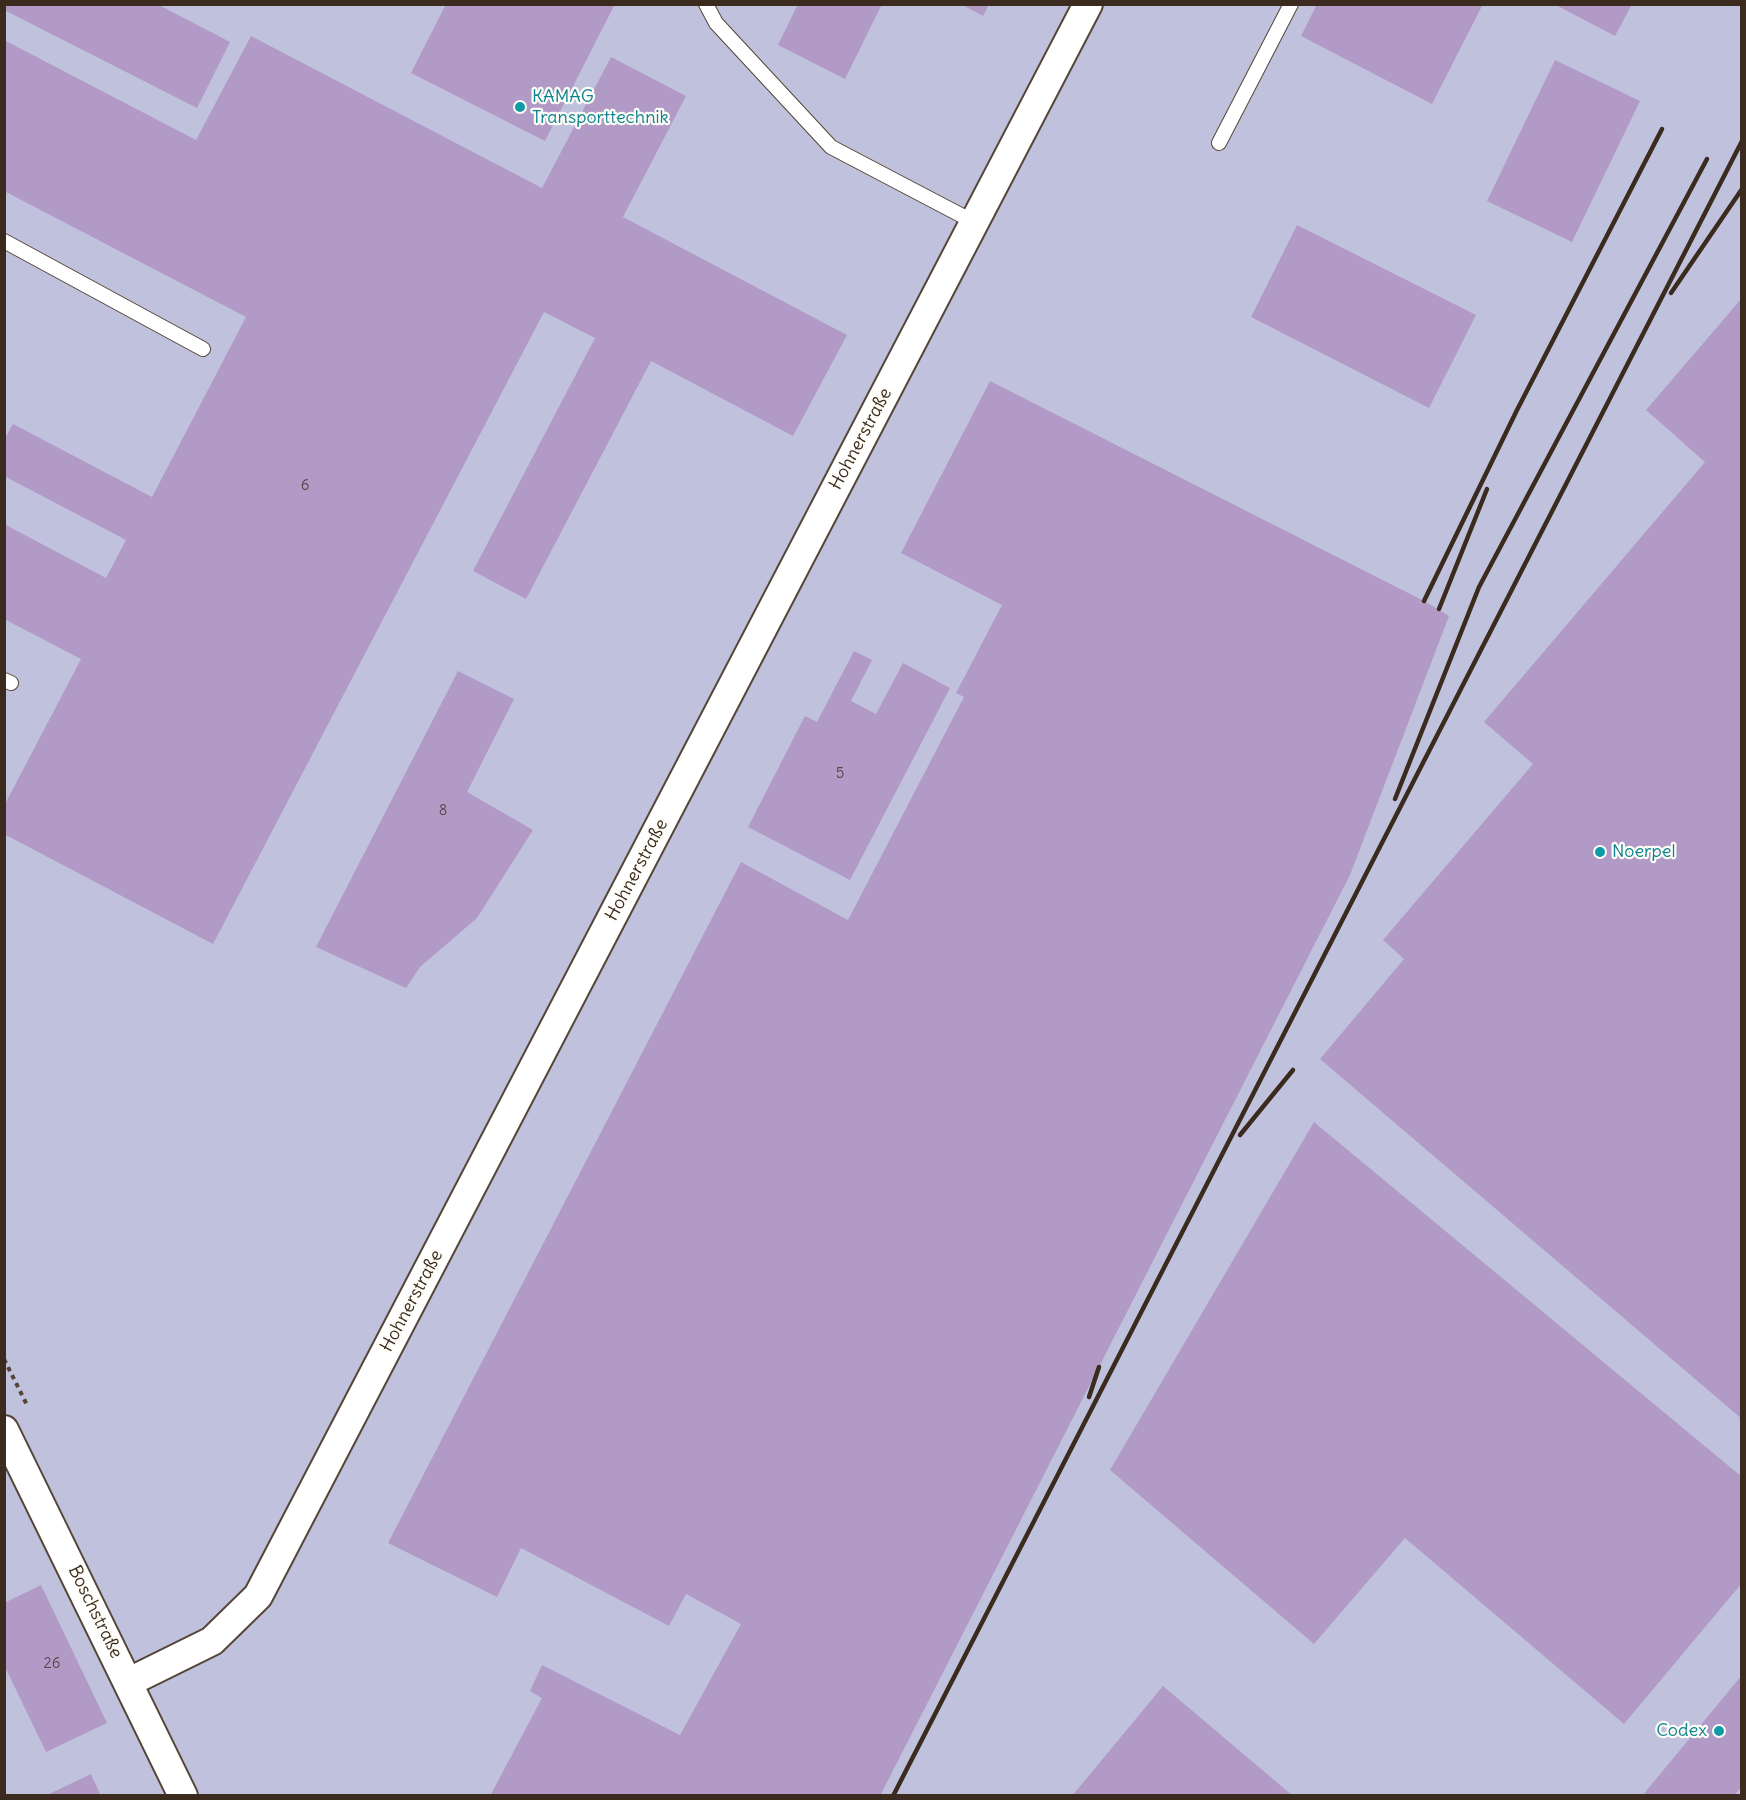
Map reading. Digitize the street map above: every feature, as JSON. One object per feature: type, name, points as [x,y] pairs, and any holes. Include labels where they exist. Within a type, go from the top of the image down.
[{"type":"street","name":"Hohnerstraße","points":[[129,1682],[212,1641],[258,1596],[1088,4]]},
{"type":"street","name":"Boschstraße","points":[[4,1430],[183,1796]]},
{"type":"lane","points":[[706,4],[717,23],[831,147],[974,222]]},
{"type":"lane","points":[[1219,144],[1291,4]]},
{"type":"lane","points":[[4,241],[203,349]]},
{"type":"shaded area","points":[[5,5],[1741,5],[1741,1795],[5,1795]]},
{"type":"building","points":[[4,4],[157,4],[230,42],[197,108],[4,10]]},
{"type":"building","name":"KAMAG Transporttechnik","points":[[446,4],[615,4],[545,141],[411,73]]},
{"type":"building","points":[[798,4],[882,4],[845,79],[778,45]]},
{"type":"building","points":[[961,4],[989,4],[983,16]]},
{"type":"building","points":[[1317,4],[1483,4],[1432,104],[1301,36]]},
{"type":"building","points":[[1554,4],[1632,4],[1615,36]]},
{"type":"building","points":[[251,36],[542,188],[611,57],[686,96],[623,217],[847,335],[793,436],[651,361],[526,599],[473,571],[595,338],[544,312],[213,944],[4,834],[4,806],[81,659],[4,619],[4,524],[106,578],[126,540],[4,476],[4,440],[13,424],[152,497],[246,317],[4,191],[4,40],[196,140]]},
{"type":"building","points":[[1555,60],[1640,101],[1572,242],[1487,201]]},
{"type":"building","points":[[1297,225],[1476,315],[1429,408],[1251,317]]},
{"type":"building","name":"Noerpel","points":[[1742,298],[1742,1419],[1320,1059],[1404,959],[1383,940],[1533,764],[1484,722],[1705,462],[1646,410]]},
{"type":"building","points":[[990,381],[1424,601],[1449,616],[1350,875],[880,1796],[490,1796],[542,1698],[530,1691],[542,1665],[680,1735],[741,1624],[686,1594],[669,1626],[521,1548],[497,1597],[388,1543],[741,862],[848,920],[964,697],[956,693],[1002,605],[901,553]]},
{"type":"building","points":[[854,651],[872,660],[851,701],[876,714],[903,663],[950,688],[850,880],[748,827],[805,716],[817,722]]},
{"type":"building","points":[[458,671],[514,699],[467,792],[533,830],[477,918],[420,967],[406,988],[316,947]]},
{"type":"building","points":[[1314,1122],[1742,1477],[1742,1583],[1624,1724],[1405,1538],[1314,1644],[1110,1470]]},
{"type":"building","points":[[41,1585],[107,1723],[46,1752],[4,1665],[4,1603]]},
{"type":"building","name":"Codex","points":[[1742,1675],[1742,1786],[1734,1796],[1642,1796]]},
{"type":"building","points":[[1163,1686],[1293,1796],[1072,1796]]},
{"type":"building","points":[[91,1774],[100,1794],[96,1796],[45,1796]]},
{"type":"railway","points":[[1424,601],[1517,410],[1662,129]]},
{"type":"railway","points":[[893,1796],[1742,141]]},
{"type":"railway","points":[[1395,799],[1479,587],[1707,159]]},
{"type":"railway","points":[[1671,293],[1742,189]]},
{"type":"railway","points":[[1439,609],[1487,489]]},
{"type":"railway","points":[[1240,1135],[1293,1070]]},
{"type":"railway","points":[[1089,1397],[1099,1367]]},
{"type":"place","name":"KAMAG Transporttechnik","points":[[520,107]]},
{"type":"place","name":"Noerpel","points":[[1600,852]]},
{"type":"place","name":"Codex","points":[[1719,1731]]}]
